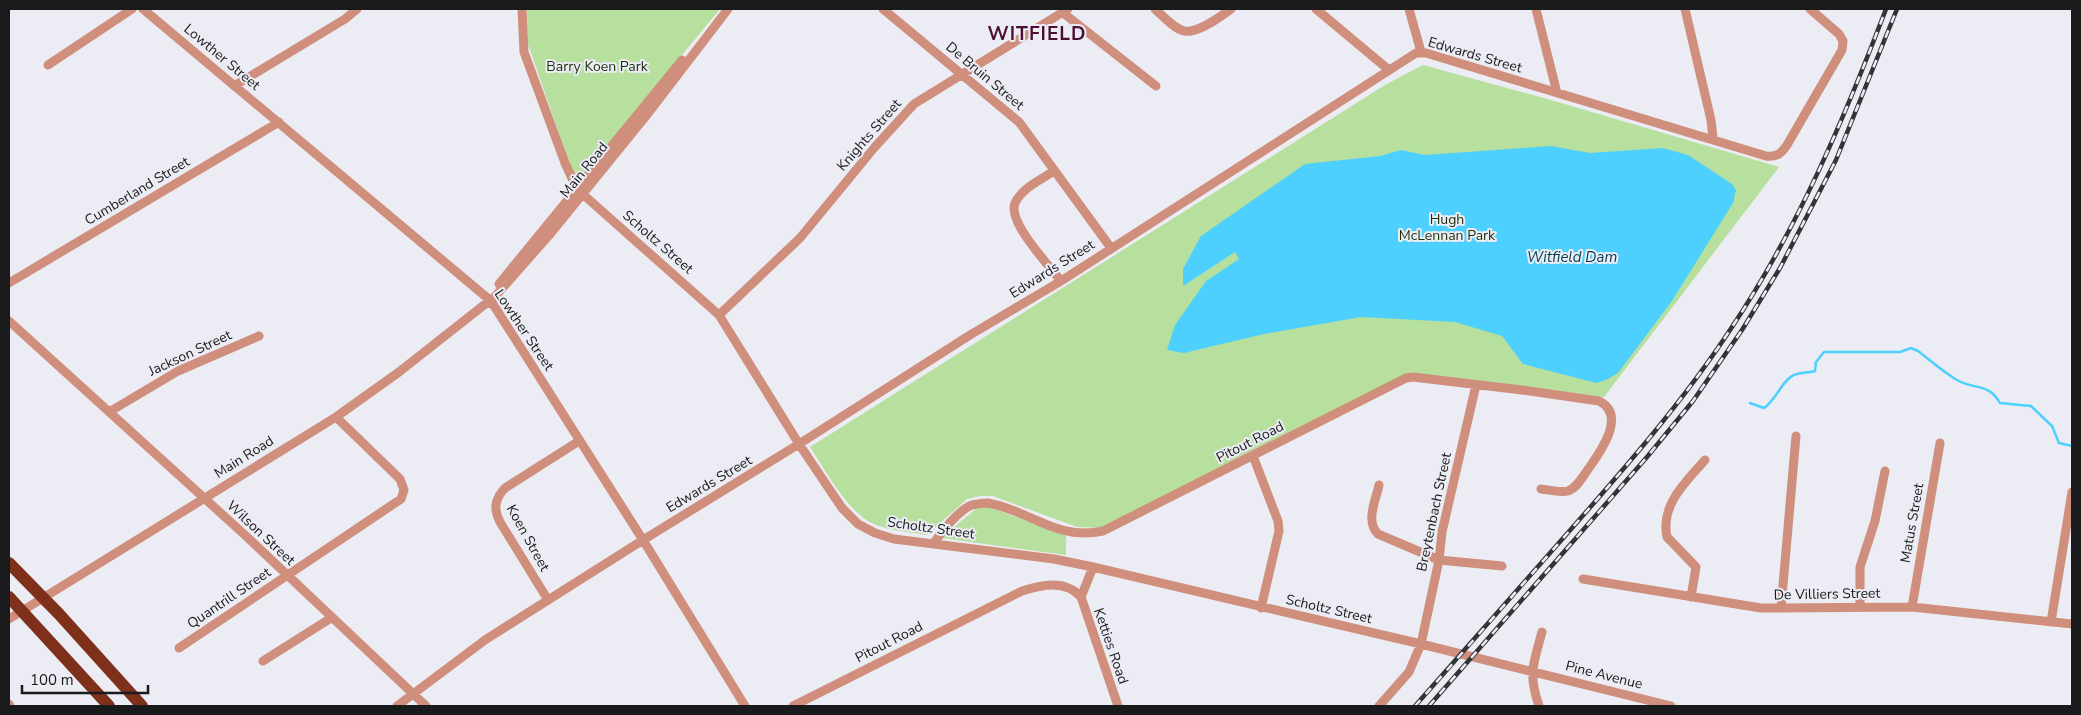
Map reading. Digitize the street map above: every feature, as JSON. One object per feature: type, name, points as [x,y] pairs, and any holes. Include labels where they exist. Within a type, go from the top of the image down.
[{"type":"highway","points":[[9,563],[59,614],[142,706]]},
{"type":"highway","points":[[9,597],[109,706]]},
{"type":"street","points":[[48,65],[132,9]]},
{"type":"street","name":"Lowther Street","points":[[142,9],[279,122],[488,301],[643,540],[745,706]]},
{"type":"street","points":[[234,86],[345,19],[357,9]]},
{"type":"street","name":"Scholtz Street","points":[[522,9],[524,52],[565,164],[579,191],[662,262],[719,315],[799,444],[842,508],[858,524],[885,536],[1054,559],[1093,567],[1532,671]]},
{"type":"street","name":"Main Road","points":[[9,619],[336,417],[399,372],[488,301],[579,191],[684,57],[698,46],[728,9]]},
{"type":"street","name":"De Bruin Street","points":[[883,9],[1019,122],[1111,248]]},
{"type":"street","points":[[1155,9],[1177,27],[1187,31],[1203,26],[1232,9]]},
{"type":"street","points":[[1316,9],[1389,70]]},
{"type":"street","points":[[1409,9],[1421,52]]},
{"type":"street","points":[[1536,9],[1558,93]]},
{"type":"street","points":[[1685,9],[1711,120],[1713,138]]},
{"type":"street","name":"Edwards Street","points":[[396,706],[468,651],[970,335],[1061,281],[1389,70],[1421,52],[1713,138],[1766,156],[1776,156],[1782,153],[1787,146],[1842,50],[1843,41],[1839,34],[1810,9]]},
{"type":"street","points":[[1065,10],[1156,86]]},
{"type":"street","name":"Knights Street","points":[[719,315],[800,238],[907,111],[918,101],[963,75],[1065,10]]},
{"type":"street","name":"Cumberland Street","points":[[9,283],[279,122]]},
{"type":"street","points":[[1054,171],[1021,194],[1015,203],[1014,215],[1018,226],[1061,281]]},
{"type":"street","name":"Wilson Street","points":[[9,321],[246,536],[330,618],[426,706]]},
{"type":"street","name":"Jackson Street","points":[[109,412],[178,371],[259,336]]},
{"type":"street","name":"Pitout Road","points":[[934,543],[965,508],[988,503],[1070,533],[1087,534],[1103,531],[1406,378],[1413,377],[1476,386],[1531,391],[1599,401],[1606,404],[1611,416],[1608,438],[1602,450],[1576,486],[1562,492],[1541,489]]},
{"type":"street","name":"Breytenbach Street","points":[[1379,706],[1409,672],[1421,644],[1439,560],[1442,532],[1476,386]]},
{"type":"street","name":"Quantrill Street","points":[[179,648],[397,503],[403,494],[403,486],[392,470],[336,417]]},
{"type":"street","points":[[1782,608],[1796,436]]},
{"type":"street","name":"Koen Street","points":[[548,600],[500,522],[496,514],[495,504],[498,495],[505,488],[580,441]]},
{"type":"street","name":"Matus Street","points":[[1912,607],[1940,444]]},
{"type":"street","points":[[1253,456],[1278,521],[1280,532],[1262,608]]},
{"type":"street","points":[[1691,597],[1696,567],[1667,537],[1666,531],[1673,497],[1705,460]]},
{"type":"street","points":[[1860,607],[1860,566],[1875,521],[1885,471]]},
{"type":"street","points":[[1379,485],[1371,519],[1373,529],[1388,540],[1439,560],[1502,566]]},
{"type":"street","points":[[2051,622],[2072,492]]},
{"type":"street","name":"Ketties Road","points":[[1093,567],[1081,597],[1118,706]]},
{"type":"street","name":"De Villiers Street","points":[[1583,579],[1743,606],[1782,608],[1912,607],[2072,624]]},
{"type":"street","name":"Pitout Road","points":[[792,706],[1022,591],[1048,584],[1058,585],[1073,590],[1081,597]]},
{"type":"street","points":[[263,661],[330,618]]},
{"type":"street","points":[[1539,706],[1532,680],[1532,671],[1542,632]]},
{"type":"street","name":"Pine Avenue","points":[[1532,671],[1670,706]]},
{"type":"green space","name":"Barry Koen Park","points":[[527,9],[720,9],[576,183],[528,44]]},
{"type":"green space","name":"Hugh McLennan Park","points":[[1423,65],[1551,100],[1779,167],[1604,397],[1471,380],[1407,375],[1107,528],[1077,527],[993,496],[980,496],[967,499],[927,535],[893,530],[864,519],[838,490],[810,447],[1385,85]]},
{"type":"green space","points":[[990,507],[1066,536],[1066,555],[941,538],[977,508]]},
{"type":"water","name":"Witfield Dam","points":[[1551,146],[1590,153],[1663,148],[1688,155],[1732,184],[1736,190],[1733,203],[1672,301],[1618,373],[1606,380],[1596,383],[1523,364],[1502,336],[1455,322],[1361,317],[1264,334],[1184,353],[1167,350],[1175,325],[1206,281],[1239,259],[1235,252],[1183,286],[1183,269],[1201,236],[1305,164],[1380,156],[1401,150],[1425,155]]},
{"type":"waterway","points":[[1750,403],[1764,408],[1790,377],[1799,373],[1815,371],[1816,362],[1824,352],[1900,352],[1911,348],[1918,351],[1957,380],[1991,392],[2000,403],[2031,406],[2052,426],[2059,443],[2072,446]]},
{"type":"railway","points":[[1415,706],[1631,460],[1694,382],[1732,327],[1756,289],[1799,212],[1854,91],[1886,9]]},
{"type":"railway","points":[[1429,706],[1647,457],[1693,401],[1742,330],[1780,268],[1836,160],[1897,9]]},
{"type":"district","name":"WITFIELD","points":[[1037,34]]}]
